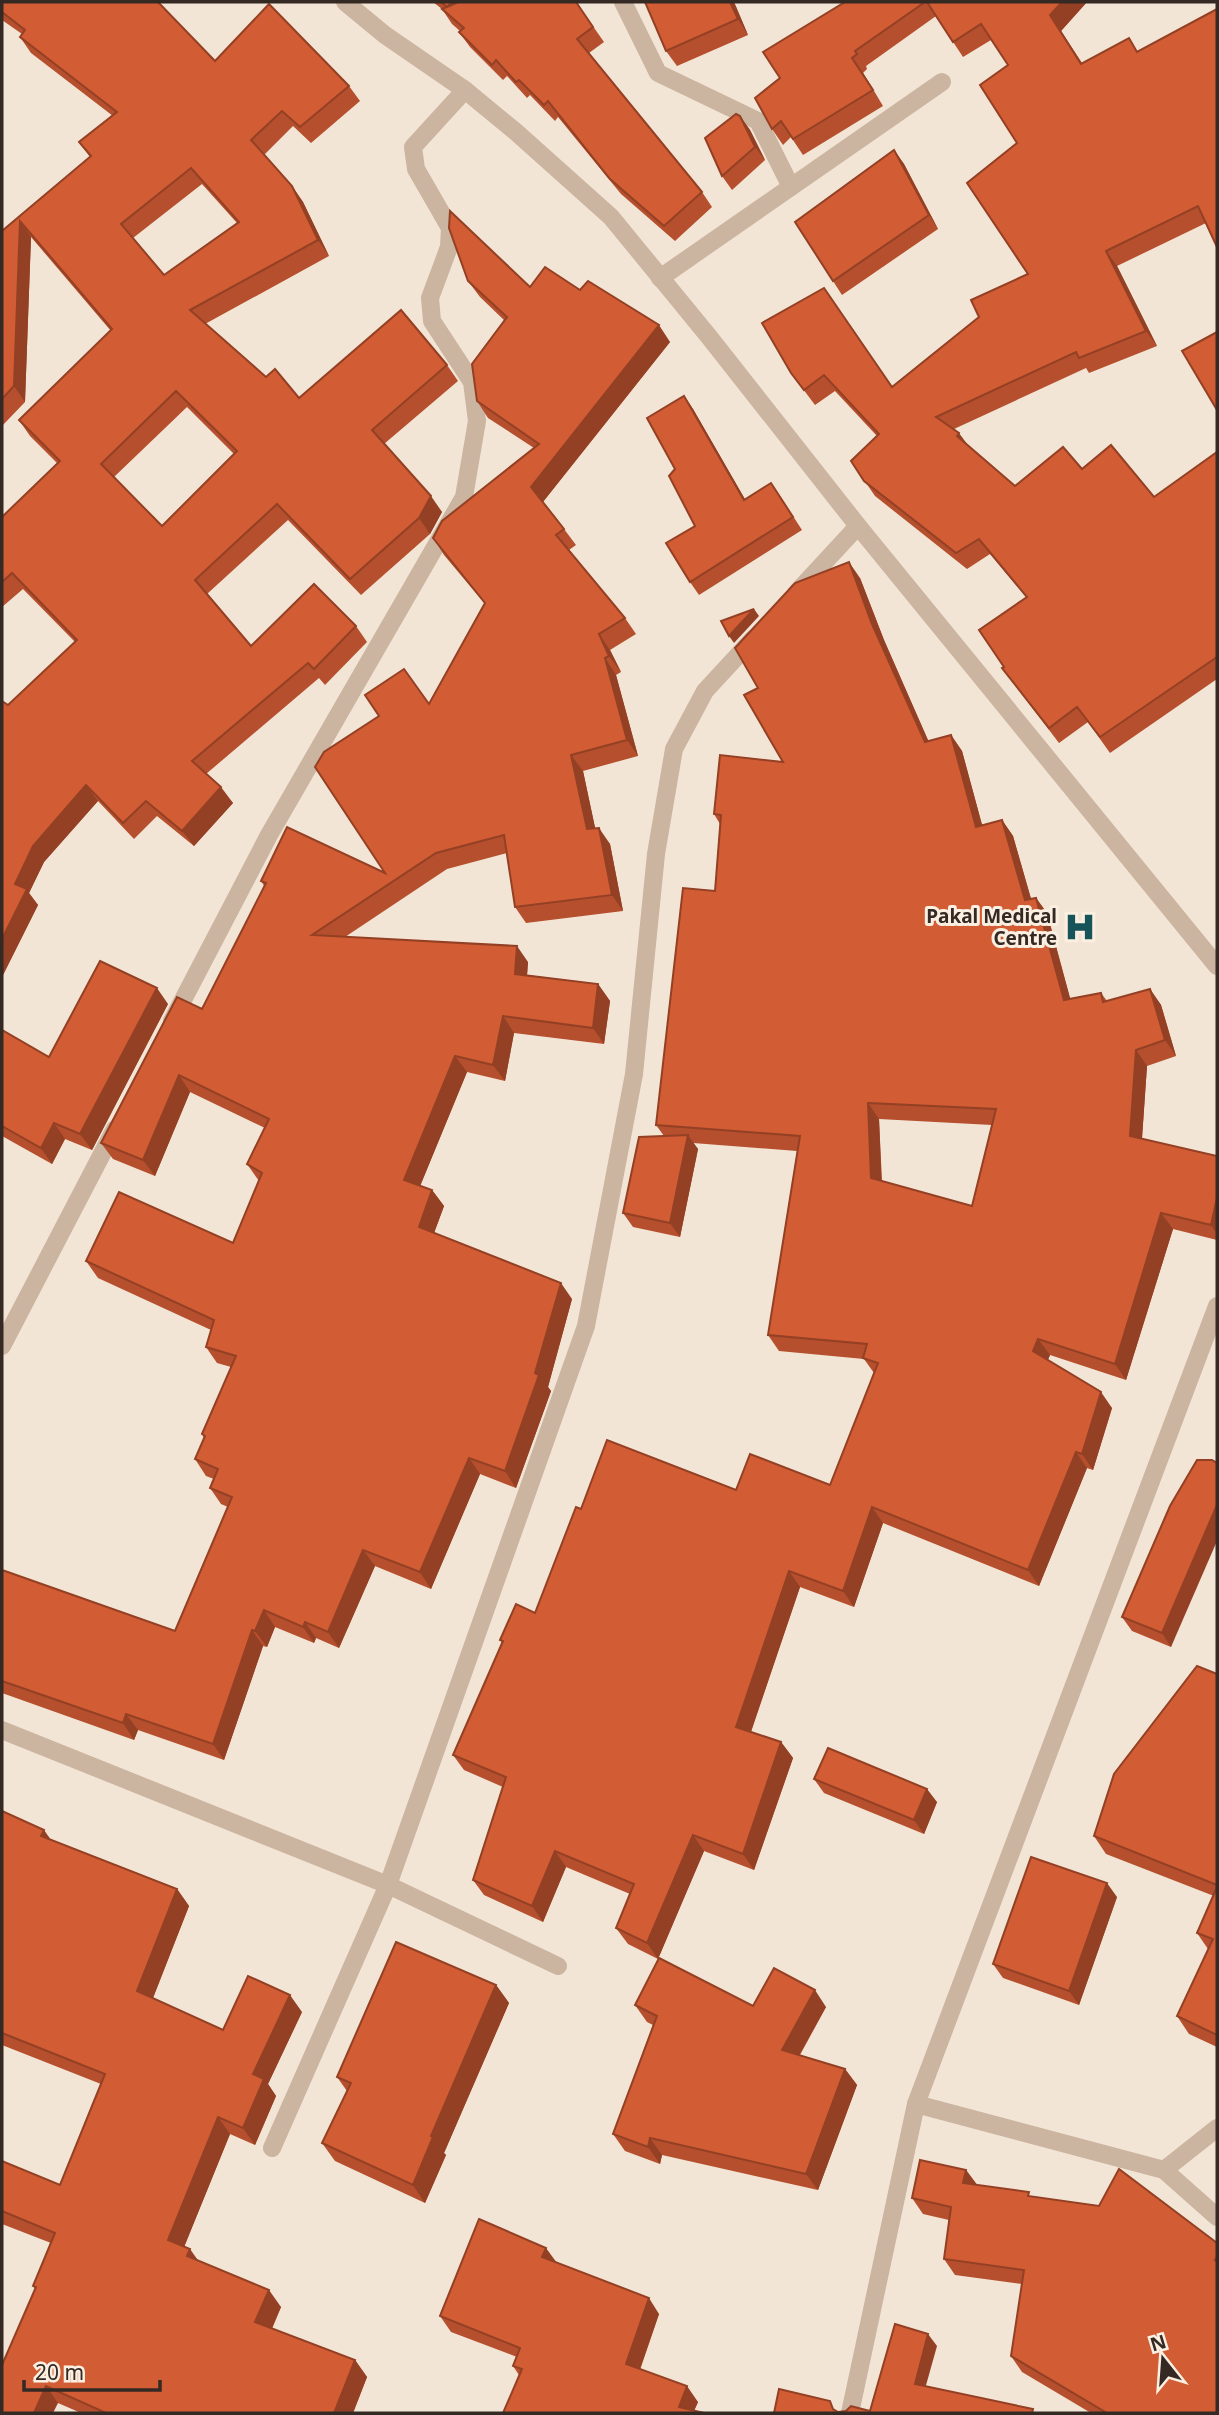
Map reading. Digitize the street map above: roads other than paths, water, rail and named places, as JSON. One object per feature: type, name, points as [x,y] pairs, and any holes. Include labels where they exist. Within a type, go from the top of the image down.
[{"type":"street","points":[[345,2],[386,36],[465,90],[516,131],[611,217],[858,526],[1217,966]]},
{"type":"street","points":[[623,2],[658,73],[758,121],[791,187]]},
{"type":"street","points":[[660,278],[942,82]]},
{"type":"street","points":[[161,1041],[269,835],[464,497],[477,421],[472,382],[432,321],[429,298],[449,247],[450,228],[416,169],[413,148],[465,90]]},
{"type":"street","points":[[786,604],[858,526]]},
{"type":"street","points":[[272,2148],[388,1885],[586,1326],[634,1074],[656,854],[674,749],[705,691],[768,623]]},
{"type":"street","points":[[2,1346],[123,1114]]},
{"type":"street","points":[[850,2413],[916,2104],[1217,1306]]},
{"type":"street","points":[[2,1730],[388,1885],[558,1966]]},
{"type":"street","points":[[916,2104],[1164,2170],[1217,2217]]},
{"type":"street","points":[[1164,2170],[1217,2128]]},
{"type":"place","name":"Pakal Medical Centre","points":[[1080,927]]}]
